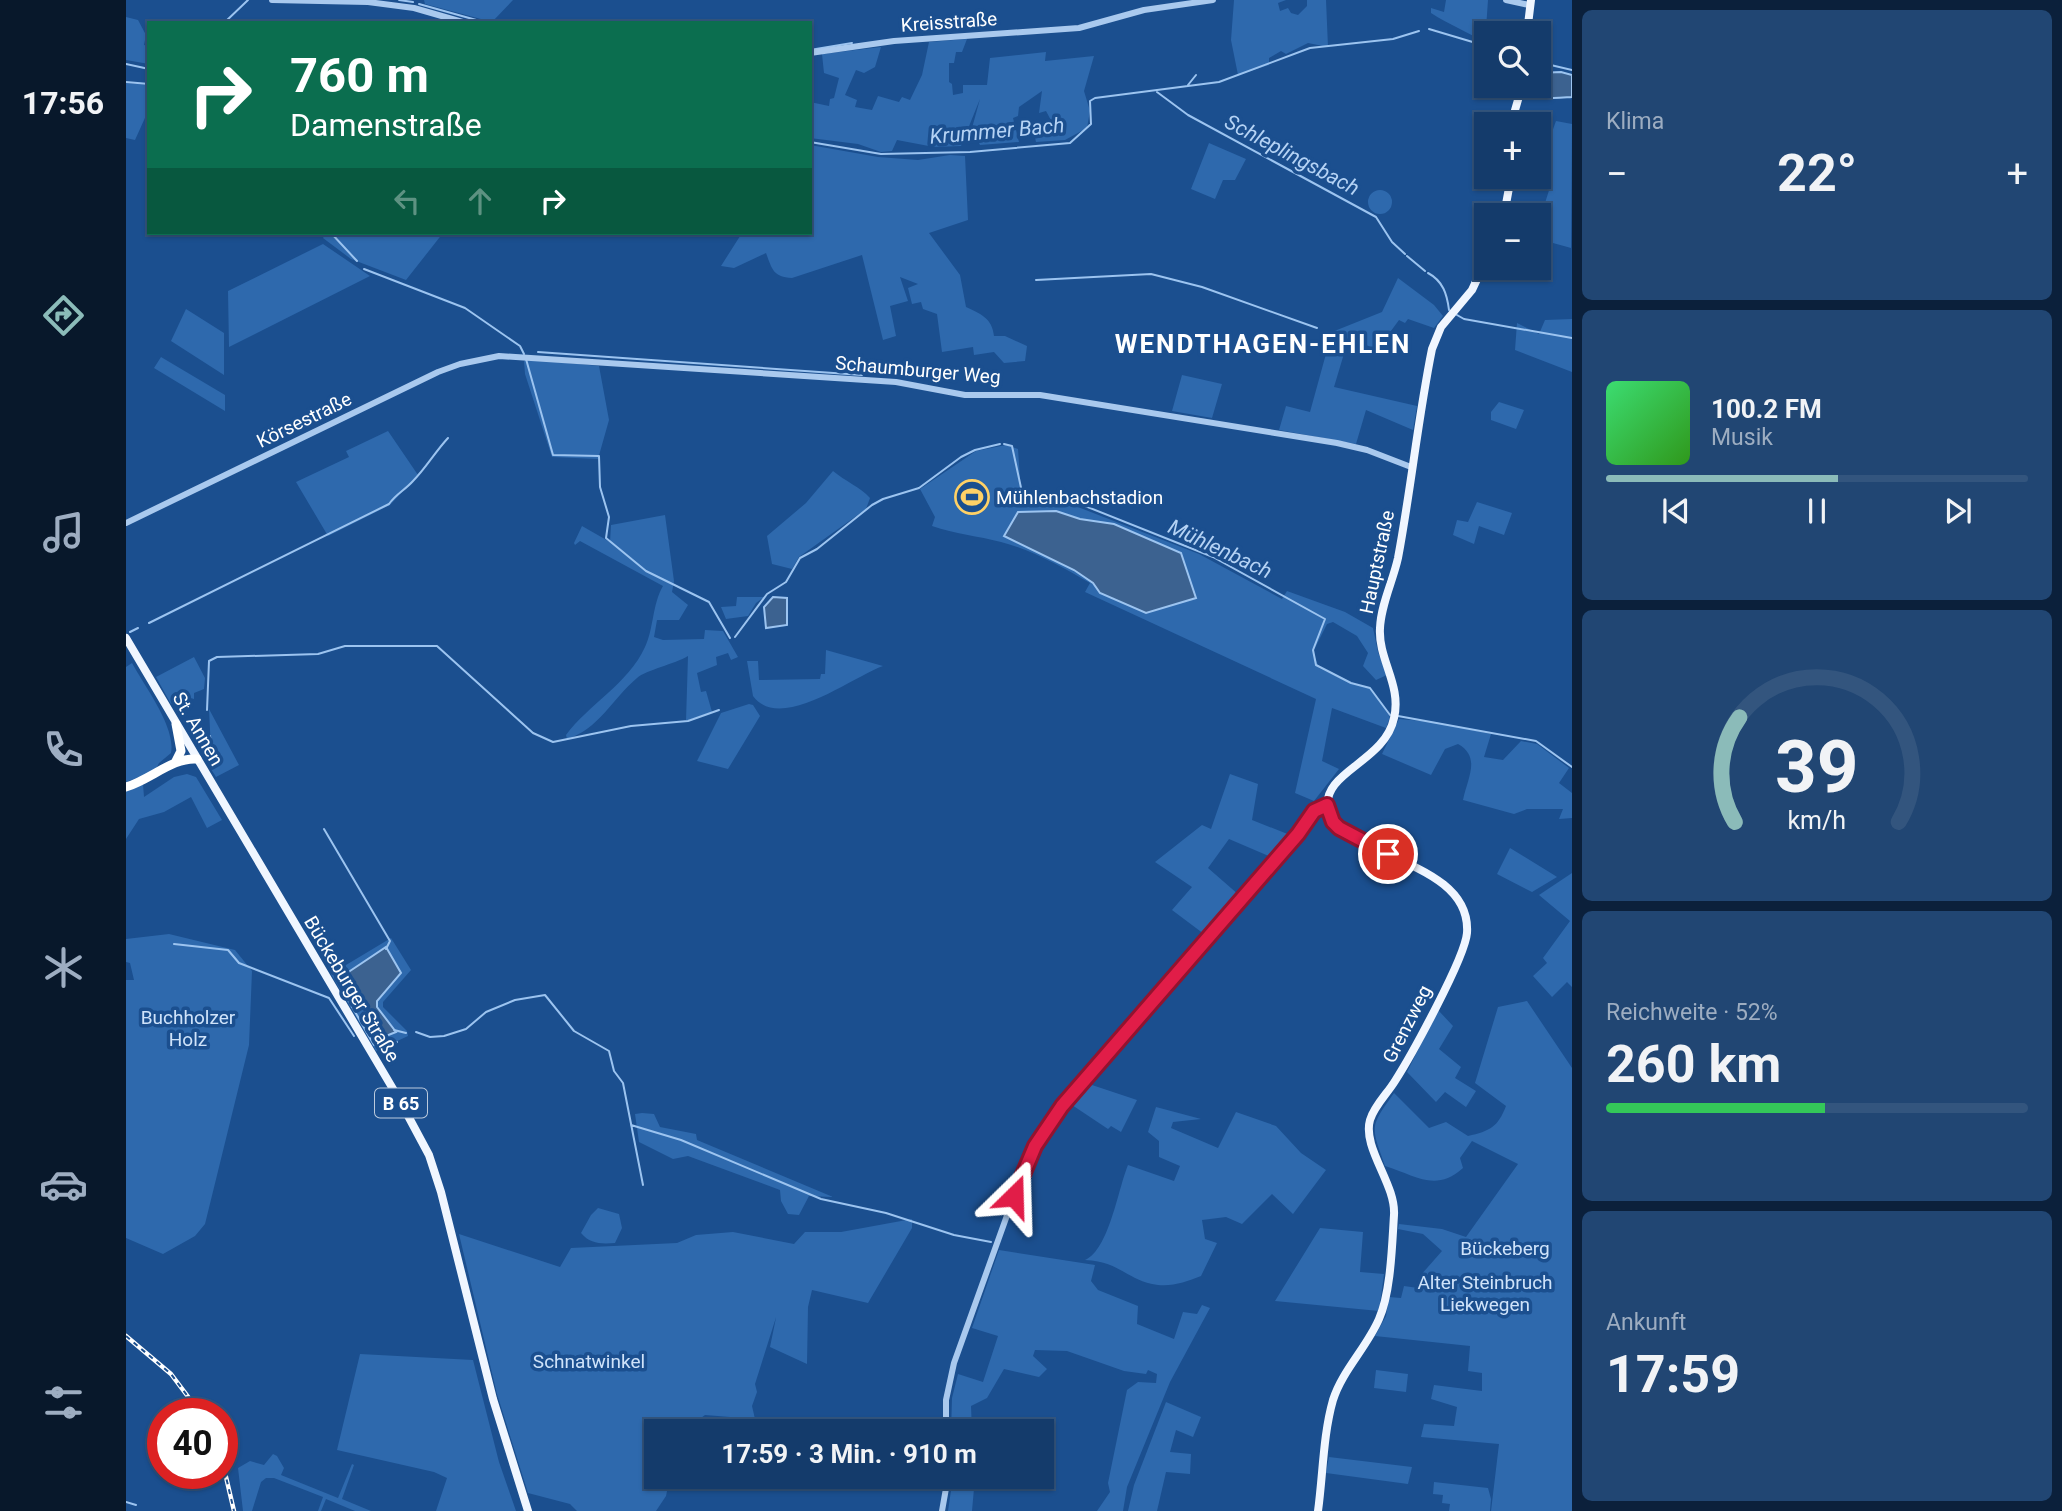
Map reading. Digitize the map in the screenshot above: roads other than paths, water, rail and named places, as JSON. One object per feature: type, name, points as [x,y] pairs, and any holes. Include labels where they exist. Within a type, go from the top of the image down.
[{"type":"highway","points":[[174,764],[181,751],[176,724]]},
{"type":"highway","points":[[126,787],[145,781],[184,759],[197,759]]},
{"type":"main road","points":[[1528,21],[1530,2]]},
{"type":"main road","name":"Hauptstraße","points":[[1327,805],[1334,784],[1382,745],[1394,720],[1395,688],[1382,651],[1380,627],[1398,557],[1411,467],[1435,337],[1472,290],[1477,280]]},
{"type":"main road","name":"St. Annen","points":[[126,638],[243,837]]},
{"type":"main road","name":"Grenzweg","points":[[1318,1511],[1334,1396],[1374,1329],[1385,1300],[1394,1208],[1368,1129],[1373,1113],[1409,1057],[1461,954],[1468,931],[1464,910],[1452,891],[1430,876],[1339,828],[1333,822],[1327,805]]},
{"type":"main road","name":"Bückeburger Straße","points":[[243,837],[415,1126],[441,1192],[493,1399],[528,1511]]},
{"type":"street","points":[[272,0],[351,1],[393,5],[458,21]]},
{"type":"street","name":"Kreisstraße","points":[[812,53],[894,41],[1079,28],[1144,10],[1213,0]]},
{"type":"street","points":[[1506,0],[1530,2]]},
{"type":"street","name":"Schaumburger Weg","points":[[499,356],[896,382],[965,394],[1040,395],[1337,443],[1367,450],[1411,467]]},
{"type":"street","name":"Körsestraße","points":[[126,523],[438,372],[460,364],[499,356]]},
{"type":"street","name":"Hauptstraße","points":[[947,1419],[949,1383],[1025,1166],[1062,1106],[1298,834],[1314,811],[1327,805]]},
{"type":"street","points":[[942,1511],[946,1489]]},
{"type":"waterway","points":[[226,21],[248,0]]},
{"type":"waterway","points":[[399,0],[413,2]]},
{"type":"waterway","points":[[419,4],[480,21]]},
{"type":"waterway","points":[[1429,29],[1474,42]]},
{"type":"waterway","name":"Krummer Bach","points":[[812,142],[881,154],[970,152],[1070,143],[1091,124],[1090,101],[1095,98],[1219,82],[1310,48],[1393,39],[1419,31]]},
{"type":"waterway","points":[[812,50],[852,43]]},
{"type":"waterway","points":[[126,64],[147,69]]},
{"type":"waterway","points":[[1551,65],[1572,70]]},
{"type":"waterway","points":[[1188,85],[1196,75]]},
{"type":"waterway","name":"Krummer Bach","points":[[126,82],[147,84]]},
{"type":"waterway","name":"Schleplingsbach","points":[[1157,92],[1188,115],[1376,217],[1392,242],[1405,254]]},
{"type":"waterway","name":"Mühlenbach","points":[[333,235],[357,261]]},
{"type":"waterway","name":"Schleplingsbach","points":[[1407,256],[1425,271]]},
{"type":"waterway","name":"Mühlenbach","points":[[364,269],[465,308],[520,346],[524,354]]},
{"type":"waterway","name":"Schleplingsbach","points":[[1428,273],[1443,288],[1449,310]]},
{"type":"waterway","points":[[1036,280],[1151,274],[1202,287],[1317,328]]},
{"type":"waterway","name":"Schleplingsbach","points":[[1457,315],[1464,319],[1572,338]]},
{"type":"waterway","points":[[538,352],[862,375]]},
{"type":"waterway","name":"Mühlenbach","points":[[526,359],[553,455],[599,456],[600,487],[609,517],[606,538],[646,571],[709,602],[730,638]]},
{"type":"waterway","points":[[149,623],[389,504],[418,476],[448,438]]},
{"type":"waterway","name":"Mühlenbach","points":[[735,637],[767,594],[786,582],[800,558],[817,549],[872,505],[919,488],[975,450],[1000,444]]},
{"type":"waterway","name":"Mühlenbach","points":[[1004,444],[1012,446],[1023,497],[1042,502],[1075,502],[1213,557],[1325,619],[1313,650],[1316,665],[1351,683],[1370,688],[1390,715]]},
{"type":"waterway","points":[[130,632],[138,628]]},
{"type":"waterway","points":[[207,710],[209,661],[217,657],[318,654],[345,646],[437,646],[533,733],[553,742],[631,726],[688,721],[719,710]]},
{"type":"waterway","name":"Mühlenbach","points":[[1398,716],[1536,741],[1572,767]]},
{"type":"waterway","points":[[203,753],[212,750],[210,736]]},
{"type":"waterway","points":[[324,829],[390,941],[386,949]]},
{"type":"waterway","points":[[174,944],[228,950],[239,963],[329,998],[354,1036]]},
{"type":"waterway","points":[[416,1032],[430,1037],[444,1036],[466,1029],[486,1012],[515,1000],[545,995],[574,1031],[609,1051],[614,1071],[623,1083],[643,1185]]},
{"type":"waterway","points":[[346,996],[374,1045],[385,1046],[397,1042]]},
{"type":"waterway","points":[[394,1030],[406,1033]]},
{"type":"waterway","points":[[631,1125],[681,1140],[821,1199],[886,1213],[954,1235],[991,1242]]},
{"type":"waterway","points":[[126,1502],[136,1505]]},
{"type":"railway","points":[[126,1336],[171,1374],[189,1398]]},
{"type":"railway","points":[[229,1489],[234,1511]]},
{"type":"place","name":"Mühlenbachstadion","points":[[972,497]]},
{"type":"district","name":"WENDTHAGEN-EHLEN","points":[[1263,344]]},
{"type":"park label","name":"Buchholzer Holz","points":[[188,1028]]},
{"type":"park label","name":"Bückeberg","points":[[1505,1248]]},
{"type":"park label","name":"Alter Steinbruch Liekwegen","points":[[1485,1293]]},
{"type":"park label","name":"Schnatwinkel","points":[[589,1361]]}]
